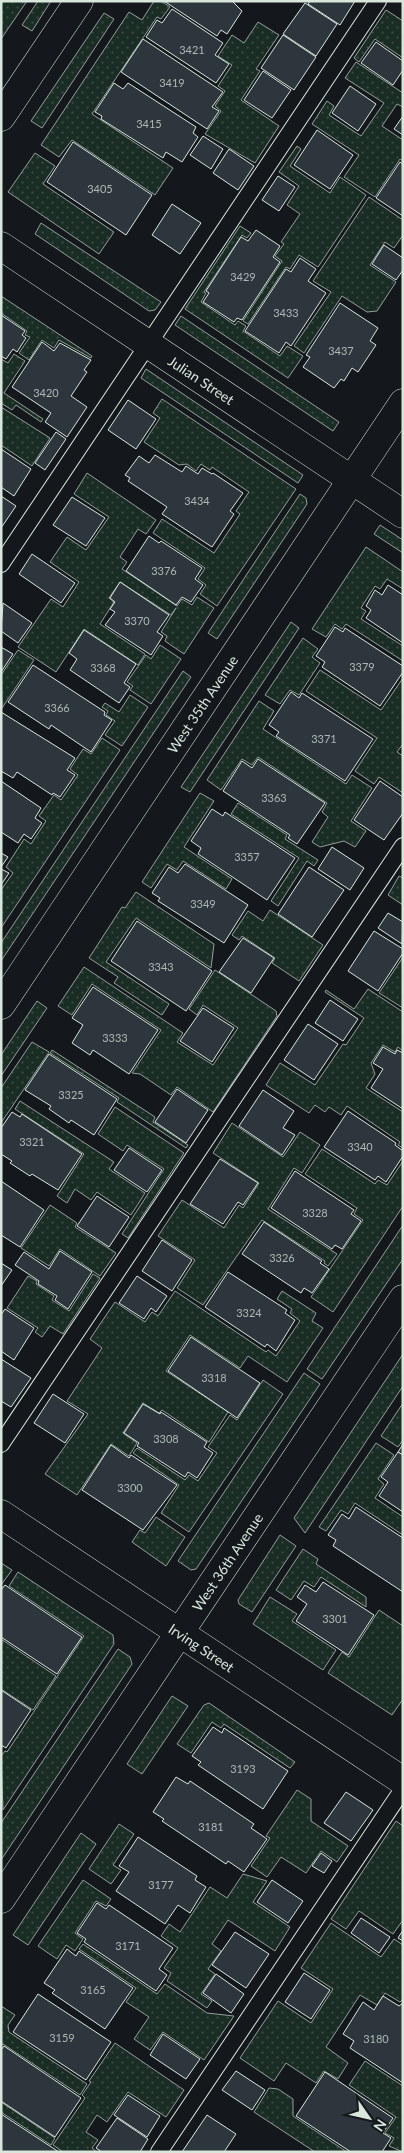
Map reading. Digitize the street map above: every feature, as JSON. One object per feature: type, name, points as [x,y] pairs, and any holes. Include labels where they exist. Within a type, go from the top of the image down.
[{"type":"street","points":[[1,117],[79,1]]},
{"type":"street","name":"Julian Street","points":[[1,246],[403,514]]},
{"type":"street","name":"West 35th Avenue","points":[[1,1005],[403,403]]},
{"type":"street","name":"West 36th Avenue","points":[[1,1899],[403,1299]]},
{"type":"street","name":"Irving Street","points":[[1,1514],[403,1780]]},
{"type":"lane","points":[[1,564],[378,1]]},
{"type":"lane","points":[[1,1444],[403,846]]},
{"type":"lane","points":[[159,2152],[403,1789]]},
{"type":"green space","points":[[1,1],[27,1],[1,39]]},
{"type":"green space","points":[[38,1],[51,1],[32,31],[22,25]]},
{"type":"green space","points":[[154,1],[161,1],[170,7],[161,19],[157,17],[92,114],[173,168],[155,195],[72,140],[59,157],[41,145],[129,12],[142,20]]},
{"type":"green space","points":[[386,10],[403,21],[403,58],[375,39],[359,62],[354,58]]},
{"type":"green space","points":[[104,13],[114,19],[42,128],[31,121]]},
{"type":"green space","points":[[258,22],[279,35],[256,69],[260,71],[241,100],[279,126],[255,163],[205,134],[221,111],[215,106],[225,91],[218,86],[232,65],[218,56],[232,35],[244,43]]},
{"type":"green space","points":[[356,62],[403,93],[403,107],[397,104],[382,126],[403,140],[403,161],[400,159],[375,197],[344,177],[359,155],[312,124],[327,101],[334,106],[329,115],[361,136],[384,103],[345,78]]},
{"type":"green space","points":[[297,146],[301,149],[290,166],[330,193],[340,177],[366,195],[318,267],[299,255],[290,269],[286,267],[248,324],[243,321],[282,261],[275,256],[284,244],[281,242],[300,214],[287,205],[299,186],[279,172]]},
{"type":"green space","points":[[35,153],[55,166],[43,184],[114,232],[99,254],[8,192]]},
{"type":"green space","points":[[369,197],[403,220],[403,235],[394,248],[385,242],[370,265],[396,282],[377,311],[367,312],[342,296],[304,353],[294,346],[331,292],[313,281]]},
{"type":"green space","points":[[41,223],[161,302],[155,310],[149,311],[35,234]]},
{"type":"green space","points":[[240,226],[251,233],[247,238],[242,235],[204,292],[206,293],[201,302],[235,325],[238,321],[246,326],[243,331],[280,356],[287,346],[303,356],[288,378],[185,309]]},
{"type":"green space","points":[[1,296],[92,356],[91,358],[59,340],[54,348],[42,340],[29,360],[19,353],[30,337],[25,335],[27,331],[1,313]]},
{"type":"green space","points":[[181,316],[339,422],[333,431],[175,325]]},
{"type":"green space","points":[[14,354],[25,361],[4,393],[43,419],[41,422],[16,405],[12,410],[1,403],[1,359],[8,363]]},
{"type":"green space","points":[[146,369],[303,475],[298,483],[141,378]]},
{"type":"green space","points":[[162,399],[296,489],[217,606],[200,594],[206,585],[198,579],[205,568],[153,533],[162,519],[214,553],[240,514],[236,511],[249,492],[212,467],[210,470],[201,464],[196,471],[187,464],[179,465],[144,442],[160,418],[153,413]]},
{"type":"green space","points":[[1,407],[50,438],[32,466],[1,445]]},
{"type":"green space","points":[[87,473],[156,520],[146,534],[138,529],[120,557],[127,562],[122,569],[177,606],[182,599],[192,605],[197,597],[214,608],[184,654],[165,641],[167,636],[161,632],[176,608],[171,615],[120,582],[109,598],[114,602],[100,624],[145,654],[138,665],[84,629],[56,672],[18,647],[51,599],[63,607],[79,582],[50,562],[67,537],[86,550],[109,517],[74,494]]},
{"type":"green space","points":[[300,494],[306,498],[307,504],[217,639],[208,633]]},
{"type":"green space","points":[[380,525],[403,540],[403,553],[374,534]]},
{"type":"green space","points":[[366,547],[403,572],[403,589],[387,579],[380,589],[375,586],[361,608],[366,611],[361,619],[403,646],[403,661],[346,624],[342,629],[335,624],[326,637],[312,629]]},
{"type":"green space","points":[[291,622],[299,628],[190,792],[181,787]]},
{"type":"green space","points":[[303,638],[318,649],[312,657],[320,663],[299,695],[290,690],[280,704],[265,695]]},
{"type":"green space","points":[[160,645],[181,659],[151,704],[130,690],[133,686],[127,682],[146,655],[151,659]]},
{"type":"green space","points":[[18,650],[34,660],[2,708],[1,675]]},
{"type":"green space","points":[[320,670],[381,710],[403,678],[403,744],[397,752],[403,756],[403,793],[379,777],[374,784],[355,771],[377,738],[306,691]]},
{"type":"green space","points":[[183,671],[191,677],[1,961],[1,943]]},
{"type":"green space","points":[[130,695],[148,707],[122,746],[105,735],[115,721],[106,715],[108,711],[102,707],[105,703],[119,712]]},
{"type":"green space","points":[[259,701],[274,711],[263,729],[346,784],[352,775],[372,788],[351,821],[366,831],[355,847],[344,841],[320,847],[312,842],[328,817],[322,812],[327,803],[258,757],[252,765],[242,759],[221,790],[207,780]]},
{"type":"green space","points":[[102,738],[120,750],[1,928],[1,890],[13,873],[6,867],[24,839],[31,844],[46,821],[39,816],[54,795],[61,800],[78,775],[70,769],[83,749],[91,754]]},
{"type":"green space","points":[[200,793],[214,801],[184,847],[232,879],[226,889],[183,861],[177,870],[167,864],[151,888],[142,882]]},
{"type":"green space","points":[[238,803],[287,835],[285,839],[318,860],[314,866],[307,861],[278,906],[271,901],[299,858],[231,814]]},
{"type":"green space","points":[[399,876],[403,878],[403,905],[388,895]]},
{"type":"green space","points":[[136,892],[214,944],[211,968],[136,918],[106,962],[169,1004],[162,1015],[114,983],[118,977],[89,958],[122,907],[125,908]]},
{"type":"green space","points":[[270,910],[323,945],[299,981],[272,963],[275,958],[242,936],[239,940],[232,935],[248,911],[263,921]]},
{"type":"green space","points":[[403,957],[403,1008],[379,993]]},
{"type":"green space","points":[[84,967],[183,1033],[177,1042],[213,1065],[238,1028],[203,1005],[197,1015],[189,1009],[215,970],[276,1011],[277,1016],[213,1112],[177,1087],[171,1095],[140,1074],[132,1073],[161,1030],[92,984],[72,1015],[58,1006]]},
{"type":"green space","points":[[368,989],[403,1012],[403,1051],[398,1047],[395,1052],[383,1045],[371,1063],[375,1074],[366,1088],[403,1112],[403,1148],[398,1145],[400,1142],[347,1106],[341,1115],[329,1107],[325,1112],[315,1105],[309,1113],[266,1085],[280,1063],[315,1085],[343,1044],[346,1045],[364,1018],[325,992],[326,990],[354,1009]]},
{"type":"green space","points":[[37,1001],[47,1008],[1,1076],[1,1055]]},
{"type":"green space","points":[[32,1042],[49,1052],[1,1123],[1,1088]]},
{"type":"green space","points":[[52,1050],[155,1117],[153,1122],[188,1145],[186,1148],[117,1102],[119,1098],[50,1053]]},
{"type":"green space","points":[[20,1101],[114,1162],[109,1169],[145,1193],[131,1215],[97,1192],[91,1200],[75,1189],[67,1203],[57,1196],[84,1154],[15,1109]]},
{"type":"green space","points":[[115,1107],[184,1153],[128,1238],[122,1234],[164,1169],[127,1145],[123,1151],[98,1134]]},
{"type":"green space","points":[[232,1123],[283,1157],[300,1132],[320,1145],[302,1173],[294,1168],[268,1209],[337,1254],[328,1266],[324,1263],[325,1261],[262,1220],[203,1305],[177,1288],[195,1260],[158,1236],[182,1200],[224,1228],[239,1205],[243,1208],[259,1183],[213,1153]]},
{"type":"green space","points":[[322,1149],[375,1184],[378,1180],[387,1185],[403,1161],[403,1206],[333,1312],[311,1297],[363,1220],[354,1214],[357,1208],[305,1174]]},
{"type":"green space","points":[[50,1205],[77,1223],[75,1227],[116,1253],[100,1276],[60,1249],[49,1266],[21,1248]]},
{"type":"green space","points":[[403,1225],[403,1259],[322,1379],[307,1369]]},
{"type":"green space","points":[[93,1274],[100,1278],[63,1334],[50,1326],[42,1337],[35,1332],[38,1328],[7,1308],[28,1276],[37,1281],[36,1284],[54,1296],[52,1300],[69,1311]]},
{"type":"green space","points":[[175,1291],[266,1352],[268,1350],[276,1356],[300,1321],[290,1313],[292,1309],[277,1299],[282,1291],[316,1313],[312,1321],[323,1328],[287,1382],[248,1356],[240,1368],[190,1335],[166,1371],[228,1412],[209,1442],[162,1410],[159,1413],[143,1403],[123,1433],[137,1443],[129,1456],[111,1444],[77,1495],[45,1474],[88,1414],[67,1401],[102,1348],[90,1339],[115,1302],[145,1322],[152,1312],[158,1316]]},
{"type":"green space","points":[[403,1354],[403,1386],[305,1533],[294,1518]]},
{"type":"green space","points":[[304,1373],[320,1384],[196,1569],[191,1570],[178,1561]]},
{"type":"green space","points":[[263,1380],[283,1394],[189,1532],[161,1513],[179,1485],[133,1453],[137,1448],[185,1480],[189,1475],[198,1481],[217,1453],[208,1447],[230,1415],[237,1420]]},
{"type":"green space","points":[[403,1403],[403,1440],[398,1447],[381,1436]]},
{"type":"green space","points":[[376,1443],[394,1455],[378,1479],[384,1484],[375,1498],[403,1517],[403,1535],[355,1503],[348,1514],[341,1510],[326,1531],[319,1527]]},
{"type":"green space","points":[[156,1517],[185,1537],[166,1566],[132,1542],[140,1530],[145,1533]]},
{"type":"green space","points":[[280,1535],[296,1546],[252,1612],[239,1604],[238,1600]]},
{"type":"green space","points":[[303,1549],[318,1559],[316,1564],[366,1597],[366,1607],[321,1577],[314,1587],[304,1581],[291,1600],[276,1590]]},
{"type":"green space","points":[[1,1563],[12,1570],[1,1585]]},
{"type":"green space","points":[[18,1572],[113,1635],[114,1644],[3,1810],[1,1756],[5,1751],[7,1752],[84,1636],[9,1586]]},
{"type":"green space","points":[[270,1597],[297,1614],[292,1621],[336,1650],[323,1670],[253,1624]]},
{"type":"green space","points":[[379,1610],[403,1626],[403,1699],[392,1715],[328,1673],[342,1652],[349,1657]]},
{"type":"green space","points":[[1,1639],[56,1676],[33,1710],[1,1689]]},
{"type":"green space","points":[[118,1649],[130,1657],[132,1664],[1,1860],[1,1823]]},
{"type":"green space","points":[[172,1696],[188,1706],[142,1774],[127,1764]]},
{"type":"green space","points":[[209,1703],[295,1762],[290,1768],[224,1724],[221,1728],[212,1722],[191,1753],[177,1744],[204,1705]]},
{"type":"green space","points":[[297,1790],[311,1799],[311,1821],[348,1846],[337,1862],[321,1851],[306,1873],[281,1857],[267,1877],[251,1866],[270,1838],[266,1836]]},
{"type":"green space","points":[[396,1821],[403,1826],[403,1920],[393,1934],[359,1911],[346,1929],[331,1919]]},
{"type":"green space","points":[[119,1824],[134,1834],[113,1865],[121,1870],[111,1884],[89,1869]]},
{"type":"green space","points":[[81,1833],[96,1844],[28,1945],[13,1935]]},
{"type":"green space","points":[[243,1874],[267,1881],[253,1902],[290,1927],[275,1951],[228,1920],[212,1944],[221,1951],[208,1969],[215,1974],[201,1994],[212,2001],[207,2008],[167,1981],[171,1973],[164,1968],[178,1948],[161,1936],[169,1924],[180,1932],[210,1887],[227,1898]]},
{"type":"green space","points":[[83,1880],[111,1899],[106,1906],[96,1901],[75,1933],[83,1939],[75,1951],[66,1945],[57,1959],[38,1946]]},
{"type":"green space","points":[[331,1923],[381,1957],[394,1939],[403,1945],[403,1999],[400,2002],[385,1993],[377,2005],[360,1995],[326,2047],[348,2063],[338,2079],[324,2071],[316,2083],[286,2063],[274,2081],[240,2058],[278,2001],[311,2023],[333,1989],[301,1968]]},
{"type":"green space","points":[[83,1944],[157,1994],[165,1984],[207,2013],[234,2016],[204,2060],[163,2032],[150,2050],[134,2039],[149,2017],[126,2002],[136,1988],[79,1949]]},
{"type":"green space","points":[[1,2006],[15,2015],[8,2025],[9,2032],[87,2084],[80,2095],[3,2044],[1,2046]]},
{"type":"green space","points":[[115,2043],[184,2090],[166,2117],[128,2092],[107,2122],[97,2115],[86,2132],[98,2140],[92,2148],[97,2152],[63,2152],[53,2145],[85,2098],[82,2095],[91,2082],[89,2081]]},
{"type":"green space","points":[[365,2061],[403,2086],[403,2152],[389,2146],[394,2138],[385,2133],[396,2117],[349,2085]]},
{"type":"green space","points":[[269,2088],[278,2089],[293,2099],[293,2116],[347,2152],[315,2152],[254,2112]]},
{"type":"green space","points":[[1,2102],[55,2138],[51,2145],[1,2112]]},
{"type":"building","points":[[164,1],[232,1],[242,11],[227,34],[221,30],[217,36]]},
{"type":"building","points":[[310,1],[355,1],[340,25],[308,4]]},
{"type":"building","points":[[305,3],[337,24],[316,56],[283,34]]},
{"type":"building","points":[[172,9],[223,43],[215,55],[229,64],[216,83],[146,37],[157,20],[162,23]]},
{"type":"building","points":[[283,35],[316,57],[294,90],[261,68]]},
{"type":"building","points":[[143,39],[223,92],[212,107],[219,111],[207,129],[121,72]]},
{"type":"building","points":[[376,42],[403,61],[403,70],[393,85],[361,63]]},
{"type":"building","points":[[263,71],[291,90],[272,118],[244,100]]},
{"type":"building","points":[[114,83],[123,89],[128,83],[196,127],[193,133],[198,137],[182,162],[166,152],[163,158],[101,119],[102,116],[95,112]]},
{"type":"building","points":[[350,86],[376,104],[358,131],[332,113]]},
{"type":"building","points":[[403,116],[403,135],[394,129]]},
{"type":"building","points":[[317,130],[353,155],[330,189],[294,165]]},
{"type":"building","points":[[203,136],[223,149],[211,169],[190,155]]},
{"type":"building","points":[[73,142],[152,195],[126,235],[47,182]]},
{"type":"building","points":[[229,149],[254,166],[238,190],[213,173]]},
{"type":"building","points":[[400,162],[403,164],[403,216],[376,198]]},
{"type":"building","points":[[278,176],[295,187],[279,211],[262,200]]},
{"type":"building","points":[[172,204],[201,223],[180,254],[152,235]]},
{"type":"building","points":[[256,230],[280,246],[273,257],[280,262],[242,320],[237,318],[234,322],[203,302],[209,293],[206,291],[241,237],[248,241]]},
{"type":"building","points":[[384,245],[403,258],[403,270],[396,280],[372,264]]},
{"type":"building","points":[[300,258],[316,269],[308,281],[326,293],[291,346],[286,342],[279,353],[245,331],[286,269],[291,272]]},
{"type":"building","points":[[340,303],[378,328],[370,341],[376,345],[358,372],[352,368],[344,381],[341,379],[334,388],[303,367],[310,357],[306,355]]},
{"type":"building","points":[[1,315],[25,331],[22,335],[26,338],[17,352],[13,349],[6,359],[1,356]]},
{"type":"building","points":[[42,342],[54,351],[60,343],[91,360],[84,370],[87,372],[71,396],[87,407],[67,437],[45,422],[51,413],[12,387]]},
{"type":"building","points":[[128,400],[156,419],[136,449],[108,430]]},
{"type":"building","points":[[56,432],[66,439],[45,470],[35,463]]},
{"type":"building","points":[[1,449],[31,469],[14,496],[1,487]]},
{"type":"building","points":[[155,455],[182,472],[186,466],[198,474],[202,468],[243,493],[230,511],[234,514],[212,547],[162,514],[167,507],[128,481],[130,478],[125,475],[139,456],[149,463]]},
{"type":"building","points":[[1,496],[16,506],[1,528]]},
{"type":"building","points":[[72,497],[105,518],[86,546],[53,525]]},
{"type":"building","points":[[149,536],[159,543],[161,541],[202,568],[195,579],[203,585],[191,602],[182,597],[176,605],[126,571]]},
{"type":"building","points":[[32,554],[75,583],[61,603],[19,574]]},
{"type":"building","points":[[120,582],[169,615],[157,632],[163,636],[151,655],[105,625],[115,612],[110,609],[115,602],[110,598]]},
{"type":"building","points":[[388,585],[403,595],[403,643],[366,618],[371,610],[366,606],[375,590],[382,595]]},
{"type":"building","points":[[3,603],[32,623],[18,643],[1,631]]},
{"type":"building","points":[[335,627],[343,632],[345,628],[403,666],[403,672],[380,706],[322,667],[325,662],[316,656]]},
{"type":"building","points":[[84,630],[136,664],[124,683],[130,687],[119,703],[70,670],[77,659],[69,653]]},
{"type":"building","points":[[1,647],[13,654],[1,672]]},
{"type":"building","points":[[33,665],[105,712],[104,715],[112,720],[91,752],[51,725],[49,729],[8,702]]},
{"type":"building","points":[[291,692],[299,698],[302,693],[373,739],[345,781],[276,736],[279,732],[269,725]]},
{"type":"building","points":[[1,712],[75,758],[67,770],[75,775],[60,797],[53,793],[52,795],[17,772],[13,778],[1,771]]},
{"type":"building","points":[[258,759],[325,803],[297,844],[288,838],[290,835],[223,791],[242,761],[252,768]]},
{"type":"building","points":[[1,781],[41,808],[35,818],[42,823],[31,839],[24,834],[18,843],[1,832]]},
{"type":"building","points":[[380,781],[403,797],[403,813],[384,840],[354,820]]},
{"type":"building","points":[[212,809],[223,816],[225,812],[295,858],[267,900],[198,854],[201,848],[191,841]]},
{"type":"building","points":[[332,847],[364,868],[350,890],[318,869]]},
{"type":"building","points":[[1,853],[8,857],[1,867]]},
{"type":"building","points":[[185,864],[248,905],[224,943],[158,901],[160,898],[152,893],[169,867],[178,873]]},
{"type":"building","points":[[309,867],[344,890],[312,937],[278,914]]},
{"type":"building","points":[[1,869],[9,873],[1,885]]},
{"type":"building","points":[[388,913],[403,922],[402,944],[378,928]]},
{"type":"building","points":[[137,921],[212,971],[186,1011],[111,961]]},
{"type":"building","points":[[374,931],[403,949],[403,953],[378,991],[348,971]]},
{"type":"building","points":[[243,938],[274,958],[251,993],[219,972]]},
{"type":"building","points":[[93,987],[158,1030],[129,1074],[93,1050],[90,1055],[72,1043],[83,1025],[72,1018]]},
{"type":"building","points":[[330,1000],[358,1019],[343,1041],[315,1023]]},
{"type":"building","points":[[203,1008],[234,1028],[212,1062],[180,1041]]},
{"type":"building","points":[[308,1024],[338,1044],[314,1080],[284,1060]]},
{"type":"building","points":[[383,1047],[395,1054],[397,1050],[403,1053],[403,1109],[371,1088],[383,1069],[373,1063]]},
{"type":"building","points":[[49,1054],[117,1099],[94,1135],[71,1120],[69,1123],[49,1109],[51,1106],[25,1090]]},
{"type":"building","points":[[177,1089],[208,1110],[186,1143],[155,1122]]},
{"type":"building","points":[[263,1090],[294,1111],[283,1128],[295,1135],[282,1155],[239,1126]]},
{"type":"building","points":[[348,1111],[396,1143],[395,1145],[403,1151],[403,1156],[386,1182],[378,1176],[375,1180],[324,1147]]},
{"type":"building","points":[[12,1112],[20,1117],[22,1114],[82,1154],[58,1190],[32,1174],[30,1176],[10,1163],[12,1161],[1,1154],[1,1128]]},
{"type":"building","points":[[129,1148],[162,1170],[147,1192],[114,1170]]},
{"type":"building","points":[[220,1159],[258,1183],[243,1205],[238,1202],[223,1224],[190,1204]]},
{"type":"building","points":[[295,1171],[354,1210],[351,1214],[361,1221],[342,1249],[335,1245],[332,1249],[271,1208]]},
{"type":"building","points":[[1,1181],[44,1210],[20,1247],[1,1235]]},
{"type":"building","points":[[97,1196],[129,1217],[109,1247],[77,1226]]},
{"type":"building","points":[[264,1222],[322,1261],[320,1263],[329,1269],[312,1293],[304,1288],[301,1293],[242,1254]]},
{"type":"building","points":[[162,1240],[192,1260],[172,1291],[142,1271]]},
{"type":"building","points":[[60,1251],[92,1272],[68,1309],[55,1300],[57,1296],[38,1284],[39,1281],[15,1265],[24,1252],[49,1269]]},
{"type":"building","points":[[1,1263],[12,1270],[1,1286]]},
{"type":"building","points":[[228,1272],[287,1310],[285,1313],[295,1320],[276,1351],[267,1344],[265,1347],[205,1307]]},
{"type":"building","points":[[137,1276],[167,1296],[156,1312],[151,1308],[144,1319],[119,1303]]},
{"type":"building","points":[[5,1309],[34,1328],[14,1360],[1,1351],[1,1315]]},
{"type":"building","points":[[191,1337],[260,1383],[237,1418],[168,1371]]},
{"type":"building","points":[[1,1359],[31,1378],[11,1407],[1,1401]]},
{"type":"building","points":[[53,1394],[84,1414],[65,1443],[34,1423]]},
{"type":"building","points":[[143,1404],[160,1414],[161,1412],[207,1442],[204,1447],[213,1453],[197,1478],[188,1472],[185,1477],[137,1446],[139,1443],[124,1433]]},
{"type":"building","points":[[403,1444],[403,1455],[398,1452]]},
{"type":"building","points":[[111,1445],[129,1458],[131,1455],[177,1485],[143,1530],[82,1490]]},
{"type":"building","points":[[398,1452],[403,1455],[403,1512],[379,1496],[388,1482],[381,1477]]},
{"type":"building","points":[[356,1507],[403,1538],[403,1592],[333,1546],[336,1540],[328,1535],[342,1514],[349,1519]]},
{"type":"building","points":[[323,1582],[374,1615],[348,1655],[296,1621],[307,1604],[297,1597],[305,1585],[316,1592]]},
{"type":"building","points":[[5,1585],[82,1637],[57,1674],[1,1637],[1,1590]]},
{"type":"building","points":[[1,1690],[31,1710],[6,1748],[1,1745]]},
{"type":"building","points":[[213,1727],[222,1733],[224,1728],[288,1771],[263,1809],[198,1765],[201,1762],[192,1756]]},
{"type":"building","points":[[176,1777],[188,1784],[190,1781],[254,1824],[251,1828],[267,1839],[244,1872],[228,1861],[226,1864],[162,1821],[164,1819],[153,1812]]},
{"type":"building","points":[[346,1792],[373,1810],[351,1841],[324,1823]]},
{"type":"building","points":[[138,1837],[197,1876],[195,1880],[206,1887],[190,1913],[178,1905],[165,1924],[116,1891],[129,1872],[119,1866]]},
{"type":"building","points":[[321,1853],[332,1861],[324,1873],[312,1866]]},
{"type":"building","points":[[272,1880],[303,1901],[288,1923],[257,1902]]},
{"type":"building","points":[[97,1903],[106,1909],[109,1905],[173,1948],[159,1969],[167,1975],[156,1991],[84,1942],[86,1939],[77,1933]]},
{"type":"building","points":[[361,1918],[390,1937],[379,1953],[351,1933]]},
{"type":"building","points":[[403,1930],[403,1941],[398,1938]]},
{"type":"building","points":[[235,1932],[269,1954],[246,1988],[212,1965]]},
{"type":"building","points":[[67,1949],[76,1956],[79,1951],[133,1988],[105,2029],[52,1993],[55,1990],[44,1983]]},
{"type":"building","points":[[304,1973],[330,1990],[311,2019],[285,2002]]},
{"type":"building","points":[[216,1974],[244,1994],[231,2013],[203,1993]]},
{"type":"building","points":[[38,1994],[111,2042],[86,2080],[13,2032]]},
{"type":"building","points":[[383,1996],[399,2006],[403,2003],[403,2083],[350,2048],[354,2041],[343,2034],[363,2002],[374,2010]]},
{"type":"building","points":[[163,2034],[200,2059],[186,2079],[150,2055]]},
{"type":"building","points":[[4,2046],[81,2098],[55,2137],[1,2101],[1,2050]]},
{"type":"building","points":[[236,2071],[265,2090],[252,2110],[222,2090]]},
{"type":"building","points":[[325,2072],[393,2118],[383,2133],[391,2138],[382,2152],[351,2152],[296,2116]]},
{"type":"building","points":[[128,2095],[160,2116],[147,2137],[114,2115]]},
{"type":"building","points":[[1,2114],[59,2152],[1,2152]]},
{"type":"building","points":[[207,2115],[236,2134],[224,2152],[182,2152]]},
{"type":"building","points":[[117,2118],[148,2139],[140,2152],[102,2152],[96,2148]]}]
